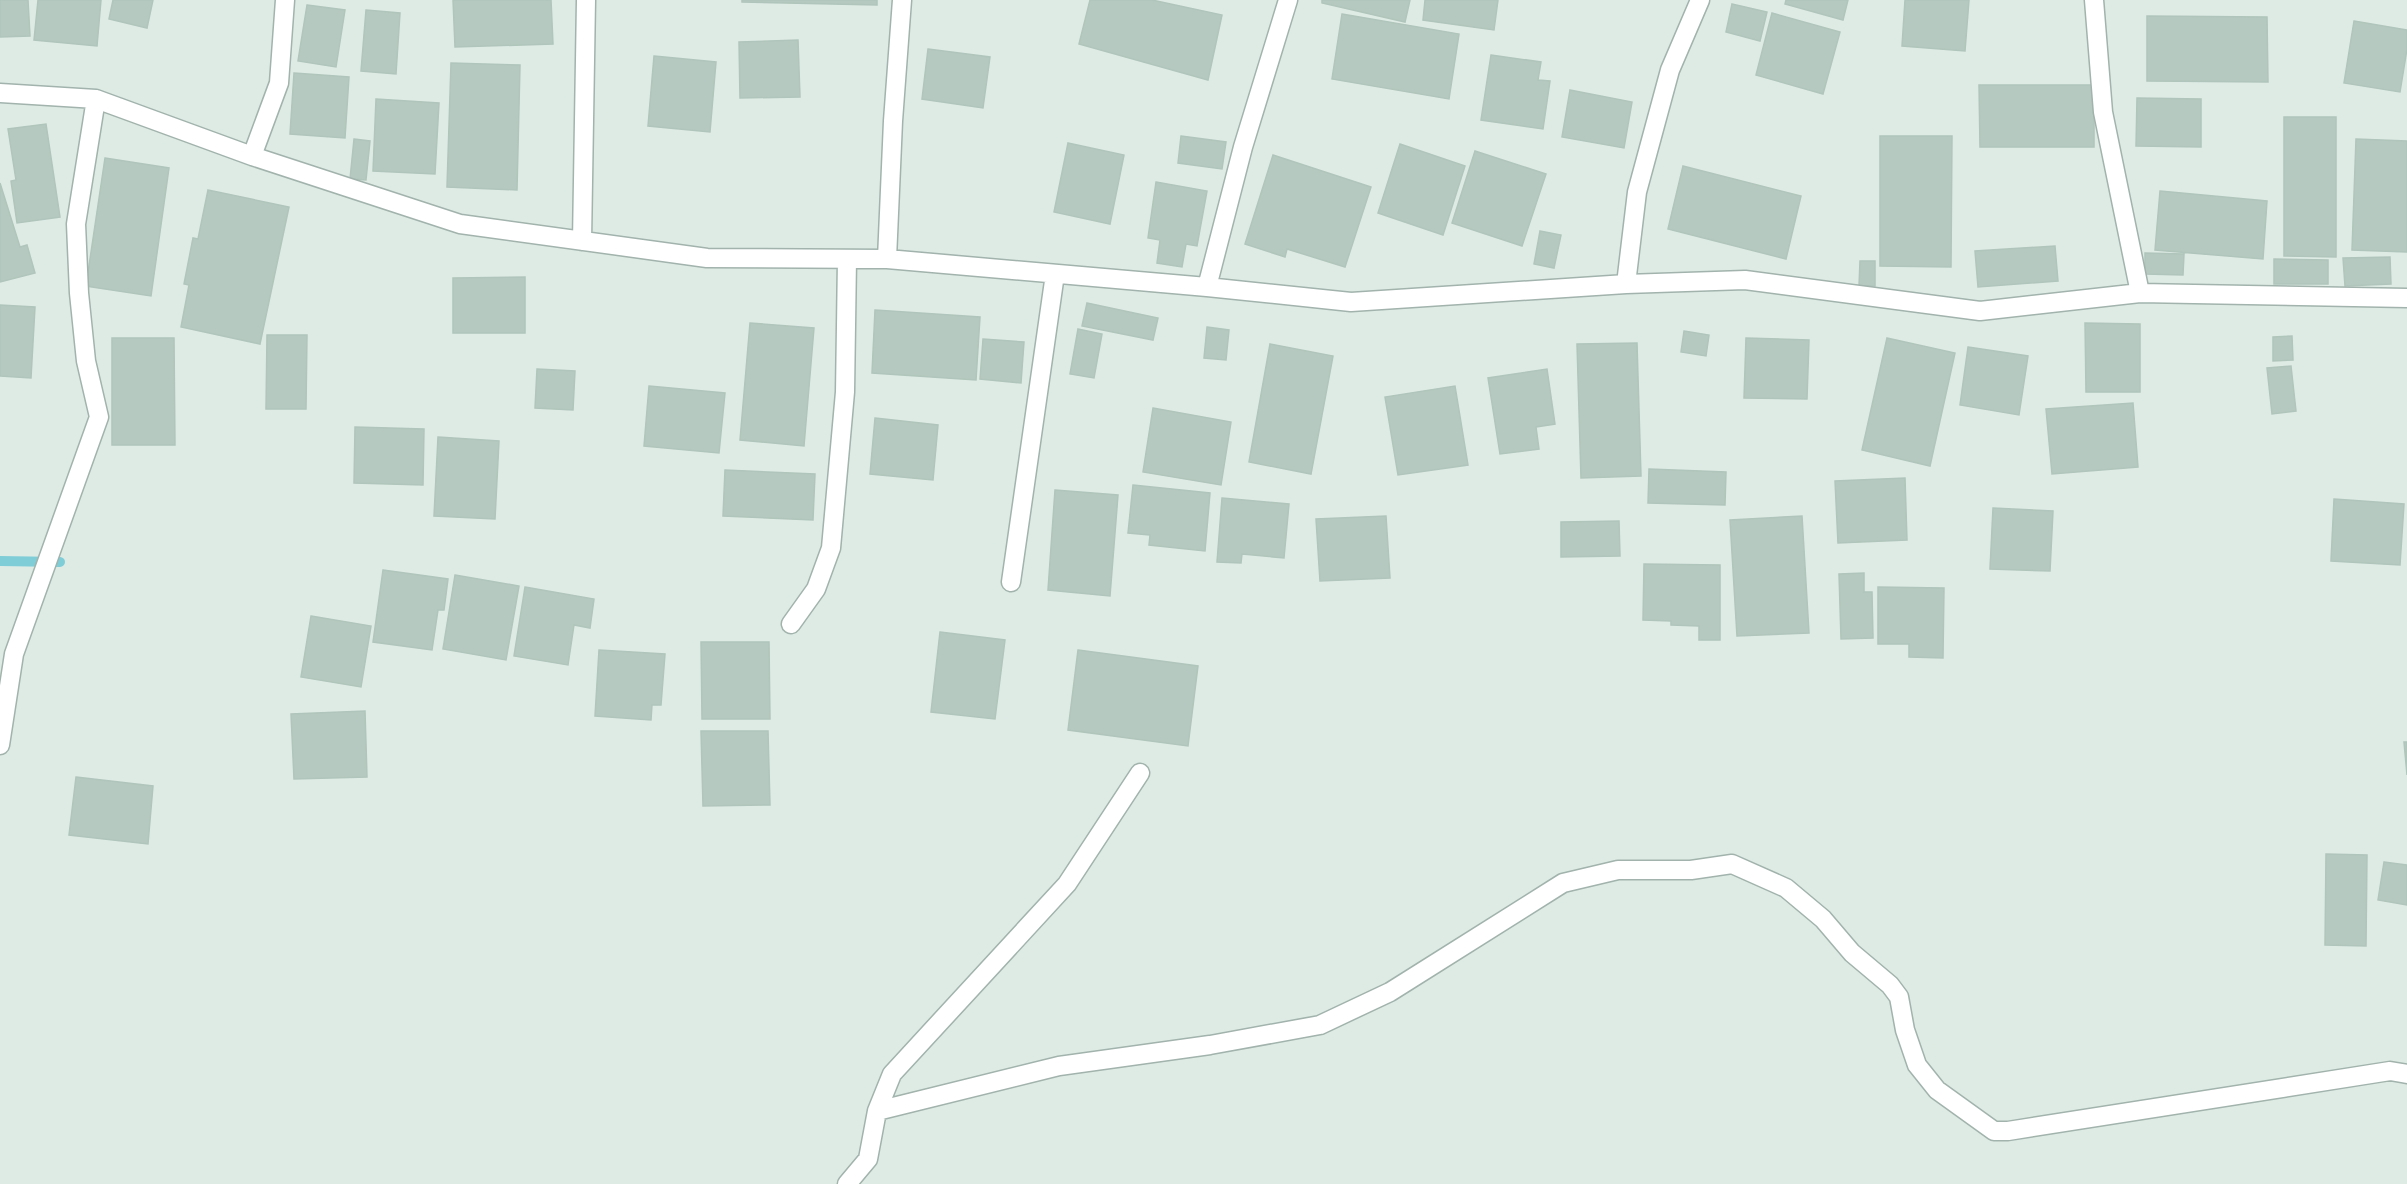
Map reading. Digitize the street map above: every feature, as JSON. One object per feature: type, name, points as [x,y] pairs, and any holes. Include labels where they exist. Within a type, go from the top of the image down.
[{"type":"street","points":[[252,156],[279,83],[285,0]]},
{"type":"street","points":[[582,241],[586,0]]},
{"type":"street","points":[[887,259],[893,121],[902,0]]},
{"type":"street","points":[[1207,287],[1243,147],[1288,0]]},
{"type":"street","points":[[1626,284],[1637,192],[1670,70],[1700,0]]},
{"type":"street","points":[[2094,0],[2103,112],[2140,293]]},
{"type":"street","points":[[0,93],[96,99],[252,156],[460,224],[707,258],[887,259],[1351,302],[1626,284],[1745,280],[1980,311],[2140,293],[2407,298]]},
{"type":"street","points":[[0,745],[14,654],[99,417],[86,361],[79,293],[76,224],[96,99]]},
{"type":"street","points":[[791,624],[816,589],[831,548],[845,392],[847,259]]},
{"type":"street","points":[[1011,582],[1055,274]]},
{"type":"street","points":[[847,1184],[868,1159],[878,1111],[892,1074],[1067,884],[1140,773]]},
{"type":"street","points":[[878,1111],[1059,1066],[1210,1045],[1320,1025],[1390,992],[1563,883],[1618,870],[1691,870],[1732,864],[1786,888],[1823,919],[1852,953],[1890,985],[1899,997],[1905,1030],[1917,1065],[1937,1090],[1994,1131],[2390,1071],[2407,1074]]},
{"type":"building","points":[[0,0],[28,0],[30,36],[0,37]]},
{"type":"building","points":[[38,0],[101,0],[97,46],[34,40]]},
{"type":"building","points":[[113,0],[153,0],[147,28],[109,19]]},
{"type":"building","points":[[453,0],[551,0],[553,44],[455,47]]},
{"type":"building","points":[[742,0],[877,0],[877,5],[742,2]]},
{"type":"building","points":[[1090,0],[1152,0],[1222,15],[1208,80],[1079,44]]},
{"type":"building","points":[[1322,0],[1410,0],[1405,22],[1322,3]]},
{"type":"building","points":[[1425,0],[1498,0],[1494,30],[1423,20]]},
{"type":"building","points":[[1786,0],[1848,0],[1843,20],[1785,4]]},
{"type":"building","points":[[1905,0],[1969,0],[1965,51],[1902,46]]},
{"type":"building","points":[[1732,4],[1767,12],[1760,41],[1726,32]]},
{"type":"building","points":[[307,5],[345,10],[336,67],[298,61]]},
{"type":"building","points":[[366,10],[400,13],[396,74],[361,71]]},
{"type":"building","points":[[1772,13],[1840,32],[1823,94],[1756,75]]},
{"type":"building","points":[[1342,14],[1459,34],[1449,99],[1332,79]]},
{"type":"building","points":[[2147,16],[2267,17],[2268,82],[2147,81]]},
{"type":"building","points":[[2354,21],[2407,30],[2407,49],[2400,92],[2344,83]]},
{"type":"building","points":[[798,40],[800,97],[740,98],[739,42]]},
{"type":"building","points":[[928,49],[990,57],[983,108],[922,99]]},
{"type":"building","points":[[1491,55],[1541,62],[1538,80],[1550,81],[1543,129],[1481,120]]},
{"type":"building","points":[[654,56],[716,62],[710,132],[648,126]]},
{"type":"building","points":[[451,63],[520,65],[517,190],[447,187]]},
{"type":"building","points":[[294,73],[349,77],[345,138],[290,134]]},
{"type":"building","points":[[1979,85],[2094,85],[2094,147],[1980,147]]},
{"type":"building","points":[[1570,90],[1632,102],[1624,148],[1562,137]]},
{"type":"building","points":[[2137,98],[2201,99],[2201,147],[2136,146]]},
{"type":"building","points":[[376,99],[439,103],[435,174],[373,171]]},
{"type":"building","points":[[2284,117],[2336,117],[2336,257],[2284,256]]},
{"type":"building","points":[[46,124],[60,217],[17,223],[11,181],[16,180],[8,129]]},
{"type":"building","points":[[1181,136],[1226,142],[1222,169],[1178,163]]},
{"type":"building","points":[[1880,136],[1952,136],[1951,267],[1880,266]]},
{"type":"building","points":[[354,139],[370,141],[366,180],[350,179]]},
{"type":"building","points":[[2356,139],[2407,141],[2407,252],[2352,250]]},
{"type":"building","points":[[1068,143],[1124,155],[1110,224],[1054,212]]},
{"type":"building","points":[[1400,144],[1465,166],[1443,235],[1378,213]]},
{"type":"building","points":[[1475,151],[1546,174],[1522,246],[1452,223]]},
{"type":"building","points":[[1273,155],[1371,187],[1345,267],[1287,249],[1285,257],[1245,244]]},
{"type":"building","points":[[105,158],[169,168],[151,296],[86,286]]},
{"type":"building","points":[[1683,166],[1801,196],[1786,259],[1668,229]]},
{"type":"building","points":[[1156,182],[1207,191],[1197,246],[1186,244],[1182,267],[1157,263],[1160,240],[1148,238]]},
{"type":"building","points":[[0,183],[20,247],[27,245],[35,273],[0,282]]},
{"type":"building","points":[[208,190],[289,207],[260,344],[181,327],[189,285],[184,284],[193,238],[198,239]]},
{"type":"building","points":[[2160,191],[2267,201],[2263,259],[2155,250]]},
{"type":"building","points":[[1540,231],[1561,235],[1554,268],[1534,264]]},
{"type":"building","points":[[2055,246],[2058,281],[1978,287],[1975,251]]},
{"type":"building","points":[[2145,253],[2184,254],[2183,275],[2145,274]]},
{"type":"building","points":[[2390,257],[2391,284],[2345,286],[2343,258]]},
{"type":"building","points":[[2274,259],[2328,260],[2328,284],[2274,284]]},
{"type":"building","points":[[1860,261],[1875,261],[1875,286],[1859,286]]},
{"type":"building","points":[[525,277],[525,333],[453,333],[453,278]]},
{"type":"building","points":[[1087,303],[1158,318],[1153,340],[1082,326]]},
{"type":"building","points":[[0,305],[35,307],[31,378],[0,376]]},
{"type":"building","points":[[875,310],[980,317],[976,380],[872,373]]},
{"type":"building","points":[[750,323],[814,328],[804,446],[740,440]]},
{"type":"building","points":[[2085,323],[2140,324],[2140,392],[2086,392]]},
{"type":"building","points":[[1207,327],[1229,330],[1226,360],[1204,358]]},
{"type":"building","points":[[1078,329],[1102,334],[1094,378],[1070,374]]},
{"type":"building","points":[[1684,331],[1709,335],[1706,356],[1681,352]]},
{"type":"building","points":[[267,335],[307,335],[306,409],[266,409]]},
{"type":"building","points":[[2292,336],[2293,360],[2273,361],[2273,337]]},
{"type":"building","points":[[112,338],[174,338],[175,445],[112,445]]},
{"type":"building","points":[[1746,338],[1809,340],[1807,399],[1744,398]]},
{"type":"building","points":[[1887,338],[1955,353],[1930,466],[1862,450]]},
{"type":"building","points":[[983,339],[1024,342],[1021,383],[980,379]]},
{"type":"building","points":[[1637,343],[1641,476],[1581,478],[1577,344]]},
{"type":"building","points":[[1270,344],[1333,356],[1311,474],[1249,462]]},
{"type":"building","points":[[1968,347],[2028,356],[2019,415],[1960,405]]},
{"type":"building","points":[[2291,366],[2296,411],[2272,414],[2267,368]]},
{"type":"building","points":[[537,369],[575,371],[573,410],[535,408]]},
{"type":"building","points":[[1547,369],[1555,424],[1536,427],[1539,449],[1500,454],[1488,378]]},
{"type":"building","points":[[649,386],[725,393],[719,453],[644,446]]},
{"type":"building","points":[[1455,386],[1468,465],[1398,475],[1385,397]]},
{"type":"building","points":[[2133,403],[2138,467],[2052,474],[2046,409]]},
{"type":"building","points":[[1153,408],[1231,422],[1221,485],[1143,472]]},
{"type":"building","points":[[875,418],[938,425],[933,480],[870,474]]},
{"type":"building","points":[[355,427],[424,429],[423,485],[354,483]]},
{"type":"building","points":[[438,437],[499,441],[495,519],[434,516]]},
{"type":"building","points":[[1649,469],[1726,472],[1725,505],[1648,503]]},
{"type":"building","points":[[725,470],[815,474],[813,520],[723,516]]},
{"type":"building","points":[[1905,478],[1907,540],[1838,543],[1835,481]]},
{"type":"building","points":[[1133,485],[1210,493],[1205,551],[1149,545],[1150,535],[1128,533]]},
{"type":"building","points":[[1055,490],[1118,495],[1110,596],[1048,590]]},
{"type":"building","points":[[1222,498],[1289,504],[1284,558],[1242,554],[1241,563],[1217,562]]},
{"type":"building","points":[[2334,499],[2404,504],[2400,565],[2331,561]]},
{"type":"building","points":[[1993,508],[2053,511],[2050,571],[1990,569]]},
{"type":"building","points":[[1386,516],[1390,578],[1320,581],[1316,519]]},
{"type":"building","points":[[1802,516],[1809,633],[1737,636],[1730,520]]},
{"type":"building","points":[[1619,521],[1620,556],[1561,557],[1561,522]]},
{"type":"building","points":[[1644,564],[1720,565],[1720,640],[1699,640],[1699,626],[1671,625],[1671,621],[1643,620]]},
{"type":"building","points":[[383,570],[448,579],[444,610],[438,610],[432,650],[373,642]]},
{"type":"building","points":[[1864,573],[1864,592],[1872,592],[1873,638],[1841,639],[1839,574]]},
{"type":"building","points":[[455,575],[519,586],[506,660],[443,649]]},
{"type":"building","points":[[525,587],[594,599],[590,628],[574,625],[568,665],[514,656]]},
{"type":"building","points":[[1878,587],[1944,588],[1943,658],[1909,657],[1909,644],[1878,644]]},
{"type":"building","points":[[311,616],[371,626],[361,687],[301,677]]},
{"type":"building","points":[[940,632],[1005,640],[995,719],[931,712]]},
{"type":"building","points":[[701,642],[769,642],[770,719],[702,719]]},
{"type":"building","points":[[599,650],[665,654],[661,705],[652,705],[651,720],[595,716]]},
{"type":"building","points":[[1078,650],[1198,666],[1188,746],[1068,730]]},
{"type":"building","points":[[365,711],[367,777],[294,779],[291,714]]},
{"type":"building","points":[[701,731],[768,731],[770,805],[703,806]]},
{"type":"building","points":[[2404,742],[2407,742],[2407,775]]},
{"type":"building","points":[[76,777],[153,786],[148,844],[69,835]]},
{"type":"building","points":[[2326,854],[2367,855],[2366,946],[2325,945]]},
{"type":"building","points":[[2384,862],[2407,865],[2407,905],[2378,900]]},
{"type":"waterway","points":[[0,561],[60,562]]}]
